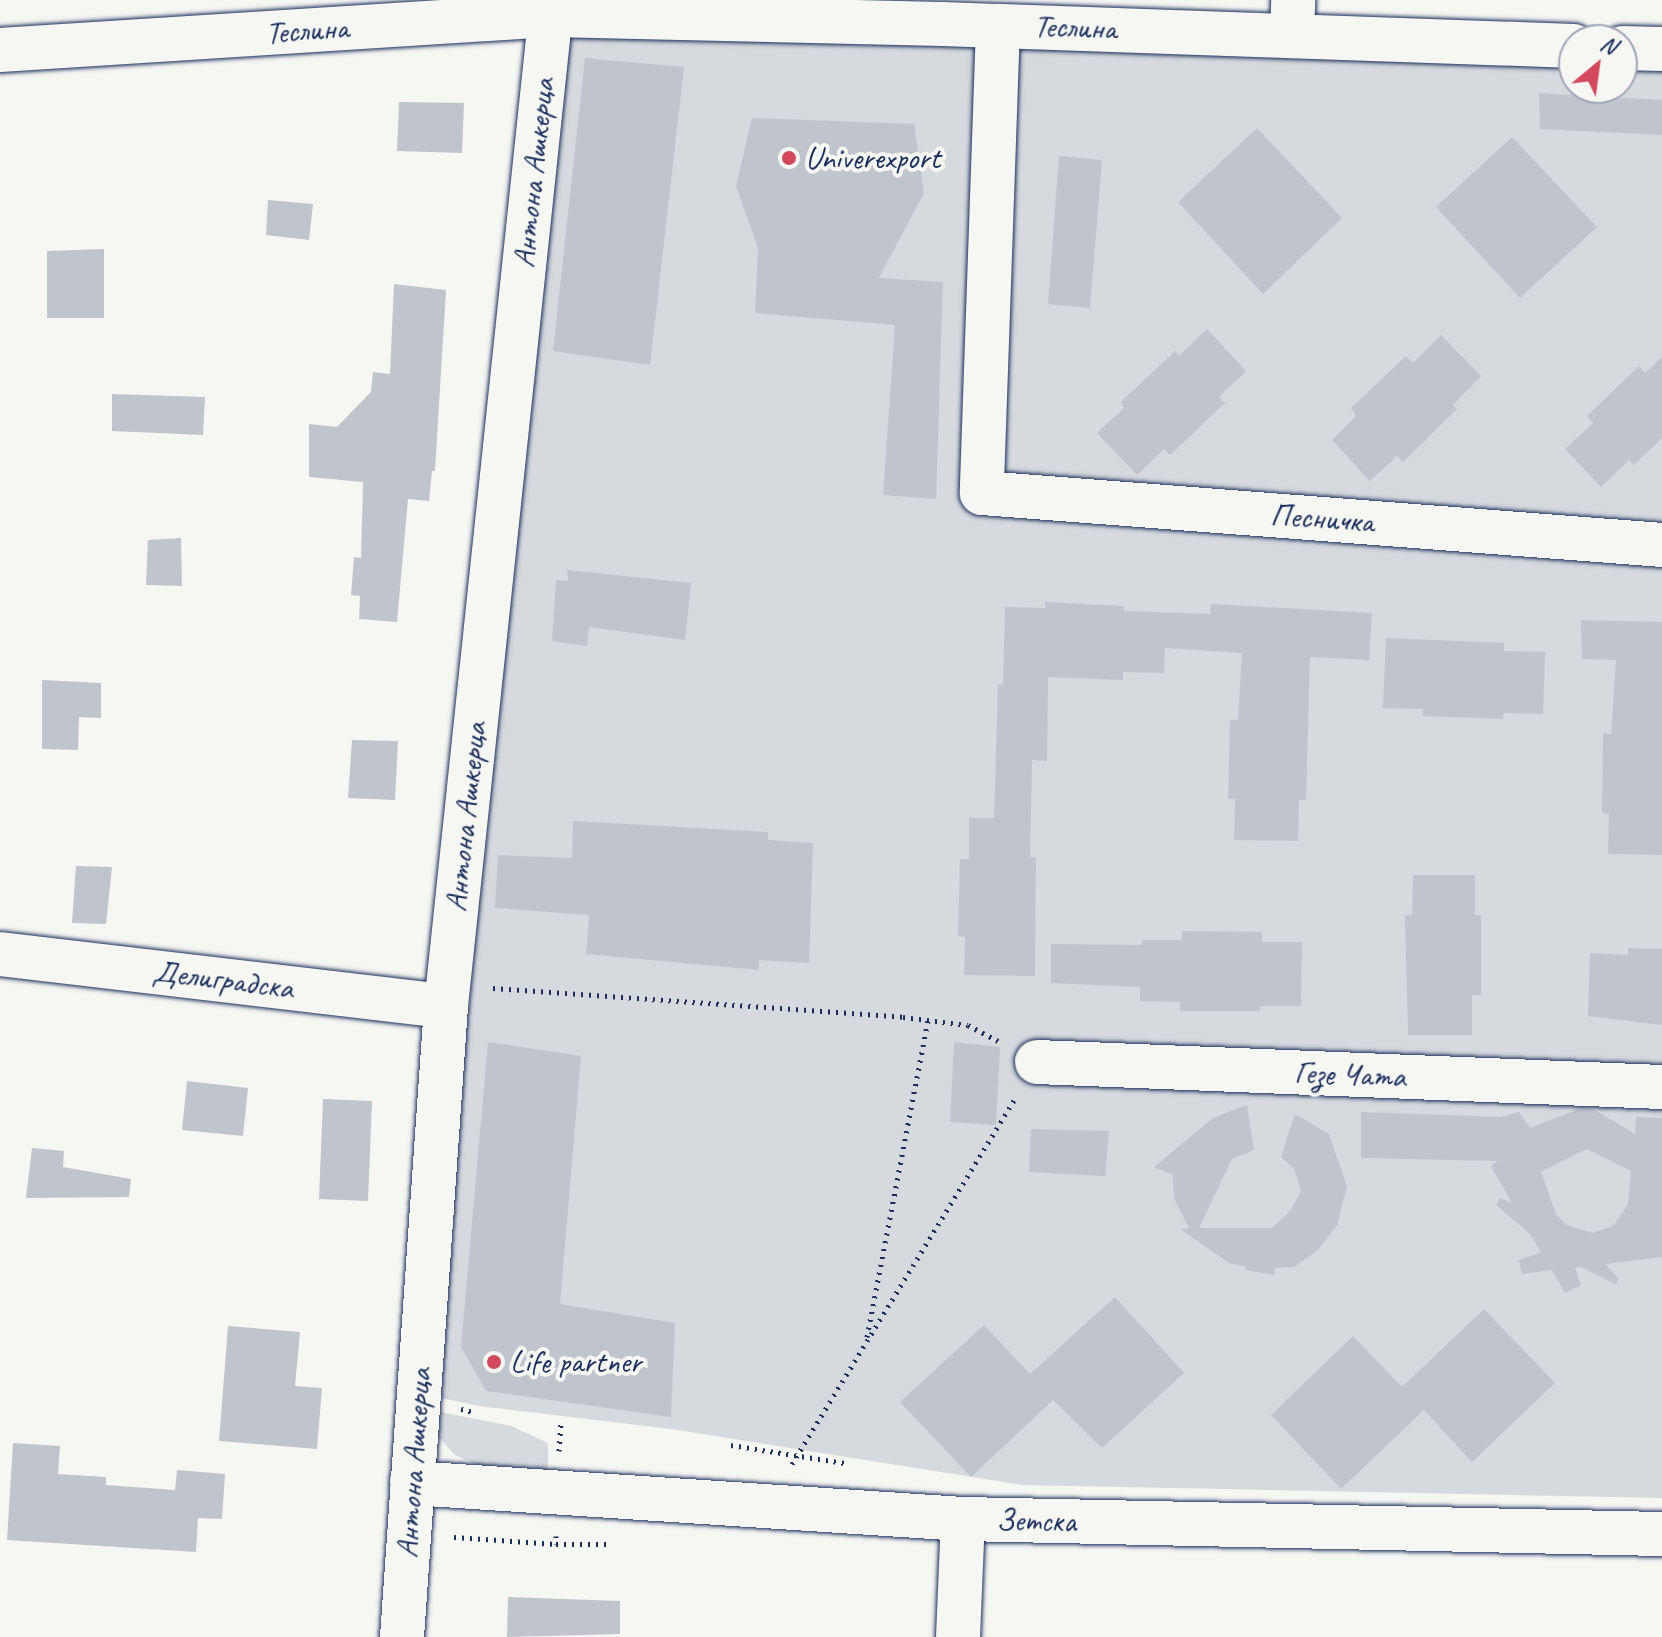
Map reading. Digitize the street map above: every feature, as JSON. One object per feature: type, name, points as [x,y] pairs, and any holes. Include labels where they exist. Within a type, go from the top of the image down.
[{"type":"street","name":"Теслина","points":[[0,50],[549,8],[942,12],[998,26],[1292,18],[1558,44]]},
{"type":"street","name":"Антона Ашкерца","points":[[402,1637],[447,995],[549,8]]},
{"type":"street","name":"Песничка","points":[[998,26],[982,493],[1662,545]]},
{"type":"street","points":[[1638,48],[1662,49]]},
{"type":"street","name":"Делиградска","points":[[0,954],[447,995]]},
{"type":"street","name":"Гезе Чата","points":[[1037,1062],[1662,1087]]},
{"type":"street","name":"Зетска","points":[[412,1483],[963,1519],[1662,1534]]},
{"type":"street","points":[[958,1637],[963,1519]]},
{"type":"path","points":[[447,995],[928,1020],[968,1025],[1037,1062],[767,1506]]},
{"type":"path","points":[[866,1343],[928,1020]]},
{"type":"path","points":[[453,1537],[556,1544]]},
{"type":"shaded area","points":[[557,24],[1558,55],[1558,104],[1638,104],[1638,57],[1662,58],[1662,1498],[1023,1485],[671,1429],[479,1406],[427,1395]]},
{"type":"shaded area","points":[[440,1412],[511,1426],[548,1443],[548,1475],[500,1475],[455,1455],[435,1433]]},
{"type":"building","points":[[585,58],[684,67],[650,365],[553,351]]},
{"type":"building","points":[[1539,93],[1558,94],[1558,104],[1638,104],[1638,99],[1662,100],[1662,135],[1540,129]]},
{"type":"building","points":[[399,102],[464,103],[462,153],[397,151]]},
{"type":"building","points":[[752,118],[914,124],[924,193],[879,278],[943,282],[936,499],[883,495],[895,325],[755,313],[758,248],[736,186]]},
{"type":"building","points":[[1257,128],[1342,218],[1263,294],[1178,202]]},
{"type":"building","points":[[1512,137],[1597,227],[1520,298],[1436,207]]},
{"type":"building","points":[[1059,156],[1102,160],[1090,308],[1048,304]]},
{"type":"building","points":[[268,200],[313,204],[309,240],[266,235]]},
{"type":"building","points":[[104,249],[104,318],[47,318],[47,251]]},
{"type":"building","points":[[394,284],[446,290],[435,471],[432,471],[429,501],[408,499],[397,622],[359,619],[360,596],[351,595],[354,557],[361,558],[363,482],[309,477],[309,424],[337,427],[371,392],[373,372],[390,374]]},
{"type":"building","points":[[1207,329],[1246,371],[1219,397],[1225,403],[1170,455],[1164,449],[1137,475],[1097,433],[1124,408],[1121,402],[1175,351],[1179,356]]},
{"type":"building","points":[[1441,335],[1481,376],[1453,405],[1457,409],[1403,462],[1397,456],[1370,481],[1332,440],[1356,416],[1351,408],[1406,356],[1413,363]]},
{"type":"building","points":[[1662,357],[1662,438],[1634,465],[1629,460],[1601,487],[1565,449],[1593,423],[1587,416],[1639,366],[1645,373]]},
{"type":"building","points":[[112,394],[205,397],[203,435],[112,431]]},
{"type":"building","points":[[181,538],[182,586],[146,585],[148,540]]},
{"type":"building","points":[[567,570],[691,583],[685,640],[589,627],[587,646],[552,641],[556,580],[568,581]]},
{"type":"building","points":[[1045,602],[1124,606],[1124,611],[1210,614],[1211,604],[1372,613],[1369,660],[1310,657],[1306,800],[1299,800],[1298,841],[1234,840],[1235,799],[1228,799],[1230,720],[1238,720],[1242,653],[1165,648],[1164,673],[1123,672],[1123,680],[1048,677],[1047,761],[1032,760],[1030,857],[1036,858],[1035,976],[964,975],[965,937],[958,936],[960,859],[969,859],[969,818],[994,818],[998,684],[1003,685],[1005,607],[1045,608]]},
{"type":"building","points":[[1581,620],[1662,622],[1662,855],[1608,854],[1609,814],[1602,813],[1603,733],[1611,734],[1616,660],[1582,659]]},
{"type":"building","points":[[1386,638],[1504,643],[1504,651],[1545,652],[1543,714],[1504,713],[1503,719],[1423,716],[1423,709],[1383,708]]},
{"type":"building","points":[[42,680],[101,683],[101,718],[79,717],[78,750],[42,749]]},
{"type":"building","points":[[352,740],[398,741],[395,800],[348,798]]},
{"type":"building","points":[[573,821],[768,832],[768,840],[813,843],[809,963],[759,960],[759,970],[586,954],[589,915],[495,908],[498,855],[572,858]]},
{"type":"building","points":[[76,866],[112,867],[106,924],[72,923]]},
{"type":"building","points":[[1413,875],[1475,875],[1475,915],[1481,915],[1481,995],[1472,995],[1472,1035],[1408,1035],[1405,915],[1412,915]]},
{"type":"building","points":[[1182,931],[1262,932],[1262,942],[1302,942],[1301,1006],[1260,1006],[1260,1011],[1180,1011],[1180,1002],[1140,1001],[1140,987],[1051,983],[1051,944],[1142,945],[1142,940],[1182,940]]},
{"type":"building","points":[[1628,948],[1662,949],[1662,1025],[1588,1016],[1590,953],[1628,955]]},
{"type":"building","points":[[488,1042],[581,1056],[560,1304],[675,1323],[671,1417],[486,1391],[461,1347]]},
{"type":"building","points":[[954,1042],[1000,1047],[996,1125],[950,1122]]},
{"type":"building","points":[[187,1081],[248,1088],[243,1136],[182,1130]]},
{"type":"building","points":[[323,1099],[372,1101],[368,1201],[319,1199]]},
{"type":"building","points":[[1247,1105],[1254,1150],[1232,1159],[1199,1228],[1272,1228],[1291,1210],[1301,1190],[1294,1169],[1281,1157],[1295,1114],[1329,1134],[1347,1186],[1337,1225],[1318,1250],[1294,1267],[1274,1268],[1275,1275],[1245,1270],[1246,1267],[1229,1263],[1180,1229],[1189,1228],[1174,1198],[1173,1175],[1154,1167],[1213,1118]]},
{"type":"building","points":[[1579,1109],[1593,1109],[1635,1134],[1636,1117],[1662,1118],[1662,1257],[1605,1264],[1619,1279],[1615,1284],[1581,1267],[1575,1268],[1581,1285],[1565,1293],[1552,1270],[1522,1274],[1519,1260],[1541,1252],[1530,1234],[1496,1205],[1500,1198],[1512,1203],[1491,1166],[1498,1161],[1361,1158],[1361,1112],[1501,1117],[1519,1112],[1530,1128]],"holes":[[[1587,1149],[1631,1171],[1628,1204],[1614,1225],[1593,1233],[1567,1225],[1556,1214],[1541,1172]]]},
{"type":"building","points":[[1031,1129],[1109,1131],[1105,1176],[1029,1172]]},
{"type":"building","points":[[32,1148],[64,1151],[63,1167],[131,1179],[129,1197],[26,1198]]},
{"type":"building","points":[[1115,1297],[1184,1373],[1102,1448],[1053,1400],[971,1477],[900,1402],[984,1325],[1030,1374]]},
{"type":"building","points":[[1484,1309],[1555,1383],[1472,1462],[1424,1410],[1341,1489],[1271,1415],[1353,1336],[1402,1387]]},
{"type":"building","points":[[228,1326],[300,1332],[295,1386],[322,1388],[317,1449],[219,1441]]},
{"type":"building","points":[[13,1443],[60,1446],[58,1474],[106,1477],[106,1485],[175,1490],[177,1470],[225,1474],[222,1519],[198,1518],[196,1552],[7,1540]]},
{"type":"building","points":[[508,1597],[620,1601],[620,1634],[507,1637]]},
{"type":"place","name":"Univerexport","points":[[789,158]]},
{"type":"place","name":"Life partner","points":[[494,1362]]}]
